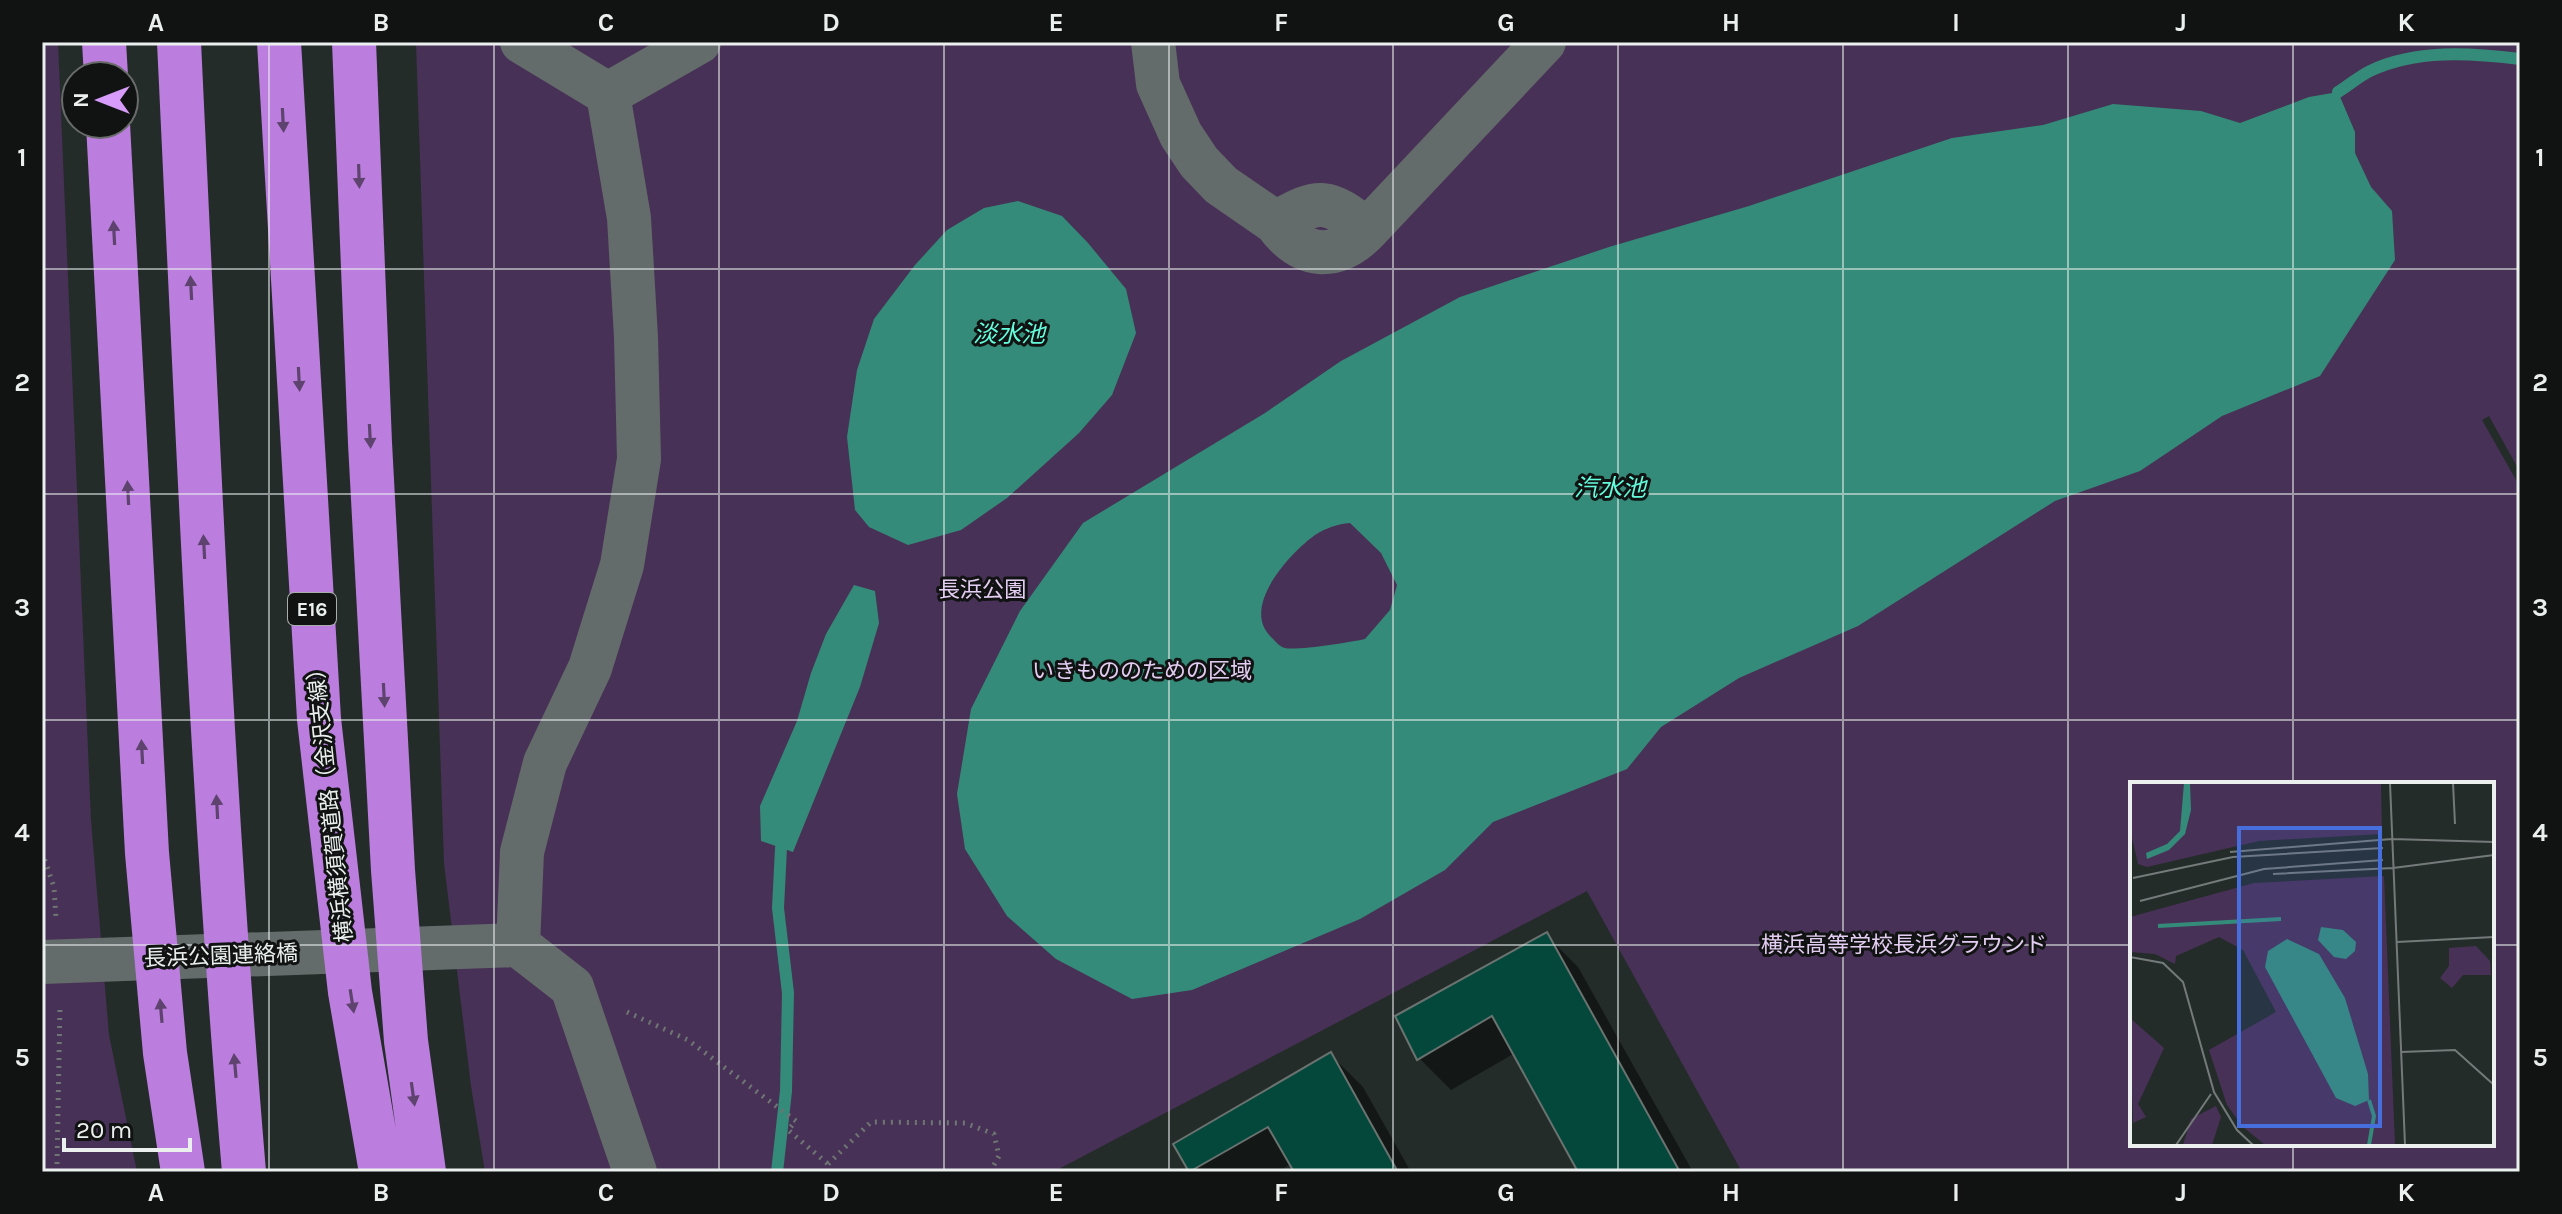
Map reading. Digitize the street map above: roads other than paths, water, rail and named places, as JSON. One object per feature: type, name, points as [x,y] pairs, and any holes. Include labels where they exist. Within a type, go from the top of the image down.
[{"type":"highway","points":[[179,42],[213,744],[229,1002],[244,1172]]},
{"type":"highway","name":"横浜横須賀道路（金沢支線）","points":[[279,42],[319,719],[350,992],[381,1172]]},
{"type":"highway","points":[[354,42],[370,443],[392,854],[406,1041],[424,1172]]},
{"type":"highway","points":[[109,140],[147,853],[165,1053],[183,1172]]},
{"type":"street","points":[[522,42],[608,94],[629,218],[639,459],[622,565],[590,668],[545,763],[522,852],[518,945],[572,987],[635,1172]]},
{"type":"street","points":[[608,94],[699,42]]},
{"type":"street","points":[[1153,42],[1158,84],[1181,135],[1199,162],[1221,185],[1276,223],[1300,208],[1317,204],[1339,208],[1367,230],[1544,42]]},
{"type":"street","name":"長浜公園連絡橋","points":[[42,962],[518,945]]},
{"type":"water","name":"汽水池","points":[[2338,92],[2355,132],[2355,153],[2371,187],[2392,211],[2395,260],[2320,376],[2222,416],[2140,471],[2055,501],[1858,626],[1739,678],[1661,727],[1627,769],[1493,822],[1445,870],[1360,919],[1192,990],[1132,999],[1056,959],[1007,916],[965,849],[957,794],[971,709],[1020,611],[1083,523],[1265,413],[1341,361],[1460,297],[1952,138],[2043,125],[2113,104],[2201,111],[2240,123],[2309,97]],"holes":[[[1350,523],[1381,553],[1397,585],[1390,610],[1365,639],[1291,649],[1281,646],[1271,637],[1263,625],[1261,611],[1265,596],[1282,567],[1315,535]]]},
{"type":"water","name":"淡水池","points":[[1018,201],[1062,216],[1088,243],[1126,289],[1136,333],[1112,395],[1079,433],[1007,498],[961,530],[908,545],[869,527],[855,510],[847,437],[857,370],[874,319],[915,265],[947,230],[984,208]]},
{"type":"water","points":[[854,585],[875,591],[879,623],[860,687],[793,852],[761,841],[760,806],[797,721],[826,634]]},
{"type":"waterway","points":[[2338,92],[2370,71],[2406,59],[2444,54],[2520,59]]},
{"type":"waterway","points":[[777,1172],[786,1091],[788,993],[778,908],[781,848]]},
{"type":"park label","name":"長浜公園","points":[[982,590]]},
{"type":"park label","name":"いきもののための区域","points":[[1142,671]]},
{"type":"park label","name":"横浜高等学校長浜グラウンド","points":[[1904,945]]}]
